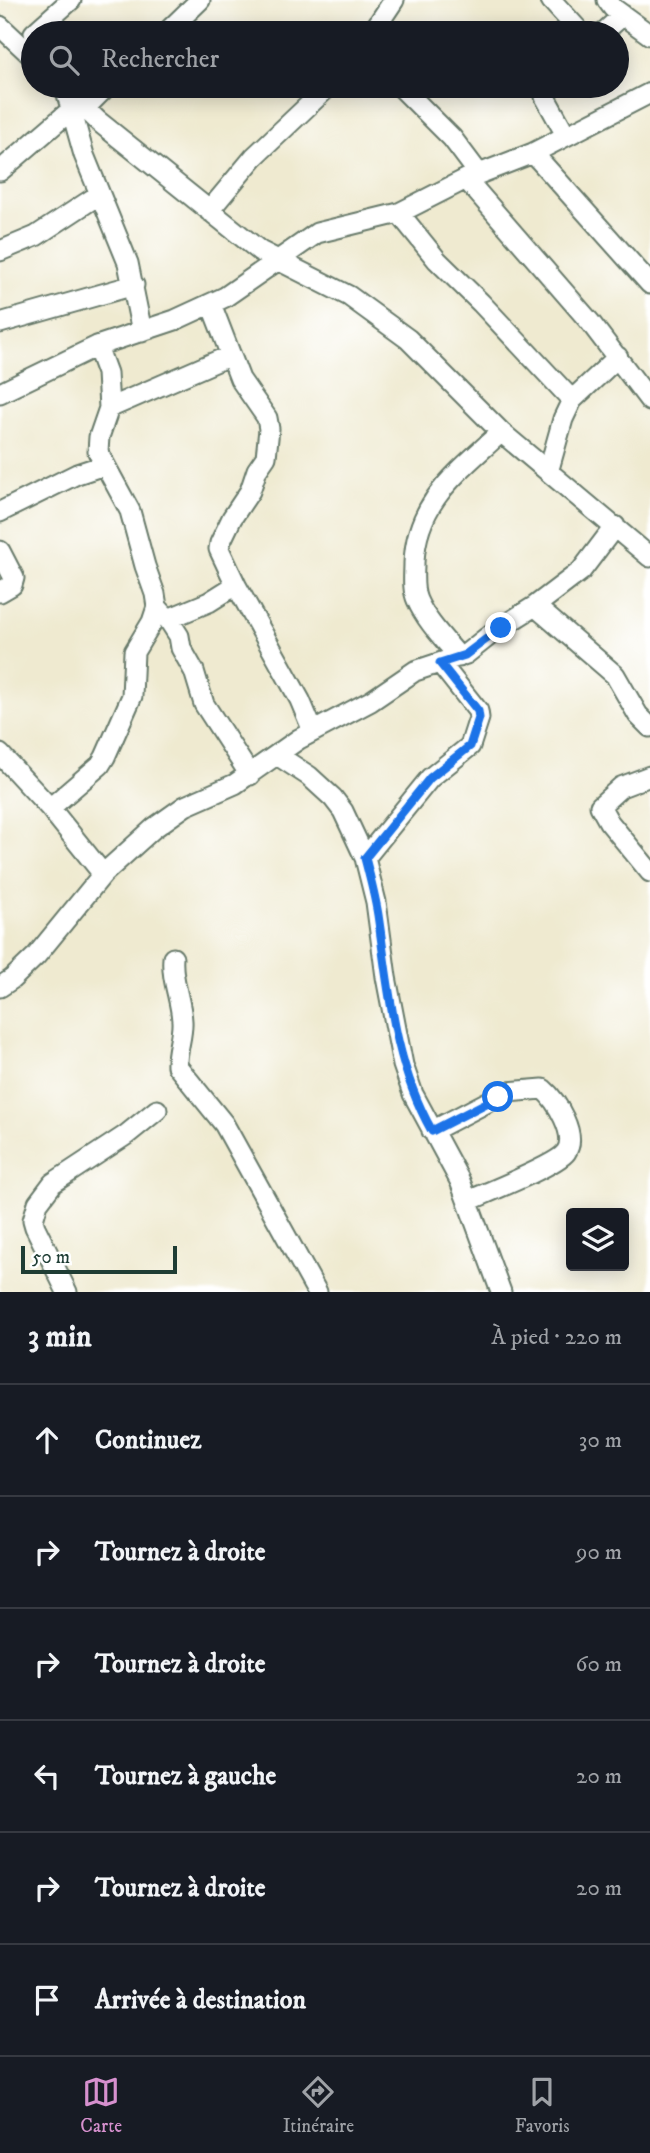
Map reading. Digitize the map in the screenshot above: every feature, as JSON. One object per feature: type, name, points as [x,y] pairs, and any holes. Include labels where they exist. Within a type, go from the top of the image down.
[{"type":"street","points":[[50,21],[71,0]]},
{"type":"street","points":[[178,21],[200,0]]},
{"type":"street","points":[[380,21],[394,0]]},
{"type":"street","points":[[551,0],[570,21]]},
{"type":"street","points":[[607,0],[650,35]]},
{"type":"street","points":[[616,21],[623,15]]},
{"type":"street","points":[[0,26],[21,37]]},
{"type":"street","points":[[0,393],[97,346],[211,304],[317,233],[399,213],[472,177],[533,153],[650,93]]},
{"type":"street","points":[[71,98],[78,109],[260,251],[349,296],[408,339],[501,432],[549,469],[650,557]]},
{"type":"street","points":[[0,171],[92,98]]},
{"type":"street","points":[[209,211],[254,157],[316,98]]},
{"type":"street","points":[[412,98],[452,138],[472,177],[618,357],[650,401]]},
{"type":"street","points":[[546,98],[566,135]]},
{"type":"street","points":[[78,109],[100,194],[121,244],[134,285],[142,331]]},
{"type":"street","points":[[533,153],[650,284]]},
{"type":"street","points":[[0,251],[36,236],[100,194]]},
{"type":"street","points":[[399,213],[437,260],[572,400]]},
{"type":"street","points":[[0,323],[134,285]]},
{"type":"street","points":[[211,304],[240,379],[267,418],[269,439],[266,457],[257,470],[250,491],[232,517],[219,543],[219,549],[300,700],[313,731]]},
{"type":"street","points":[[97,346],[107,373],[109,408],[98,452],[130,510],[155,594],[163,613],[179,636],[181,648],[194,671],[204,704],[250,775]]},
{"type":"street","points":[[109,408],[231,355]]},
{"type":"street","points":[[549,469],[563,419],[572,400],[618,357]]},
{"type":"street","points":[[459,657],[421,608],[415,595],[416,537],[425,514],[442,488],[501,432]]},
{"type":"street","points":[[0,512],[78,474],[104,465]]},
{"type":"street","points":[[0,987],[36,956],[103,874],[138,841],[185,806],[236,784],[313,731],[371,701],[415,671],[459,657],[535,606],[581,571],[615,526]]},
{"type":"street","points":[[0,551],[14,578],[12,585],[0,592]]},
{"type":"street","points":[[50,808],[100,765],[105,757],[132,696],[134,652],[152,622],[163,613],[209,602],[236,585]]},
{"type":"street","points":[[535,606],[615,675],[638,715],[650,727]]},
{"type":"street","points":[[365,858],[430,778],[463,753],[472,741],[479,718],[478,711],[440,663]]},
{"type":"street","points":[[0,754],[50,808],[103,874]]},
{"type":"street","points":[[277,755],[309,776],[333,798],[343,811],[365,858],[378,915],[394,1027],[413,1094],[460,1181],[500,1292]]},
{"type":"street","points":[[650,776],[621,787],[600,806],[609,822],[650,872]]},
{"type":"street","points":[[173,958],[174,983],[183,1024],[177,1066],[224,1124],[317,1292]]},
{"type":"street","points":[[432,1131],[507,1092],[543,1088],[559,1109],[569,1135],[569,1145],[564,1154],[468,1201]]},
{"type":"street","points":[[67,1292],[35,1227],[33,1220],[38,1203],[53,1183],[126,1135],[157,1110]]},
{"type":"route","points":[[498,1097],[432,1131],[426,1121],[403,1065],[394,1027],[376,901],[365,858],[430,778],[470,746],[476,732],[478,711],[440,663],[465,655],[501,628]]}]
